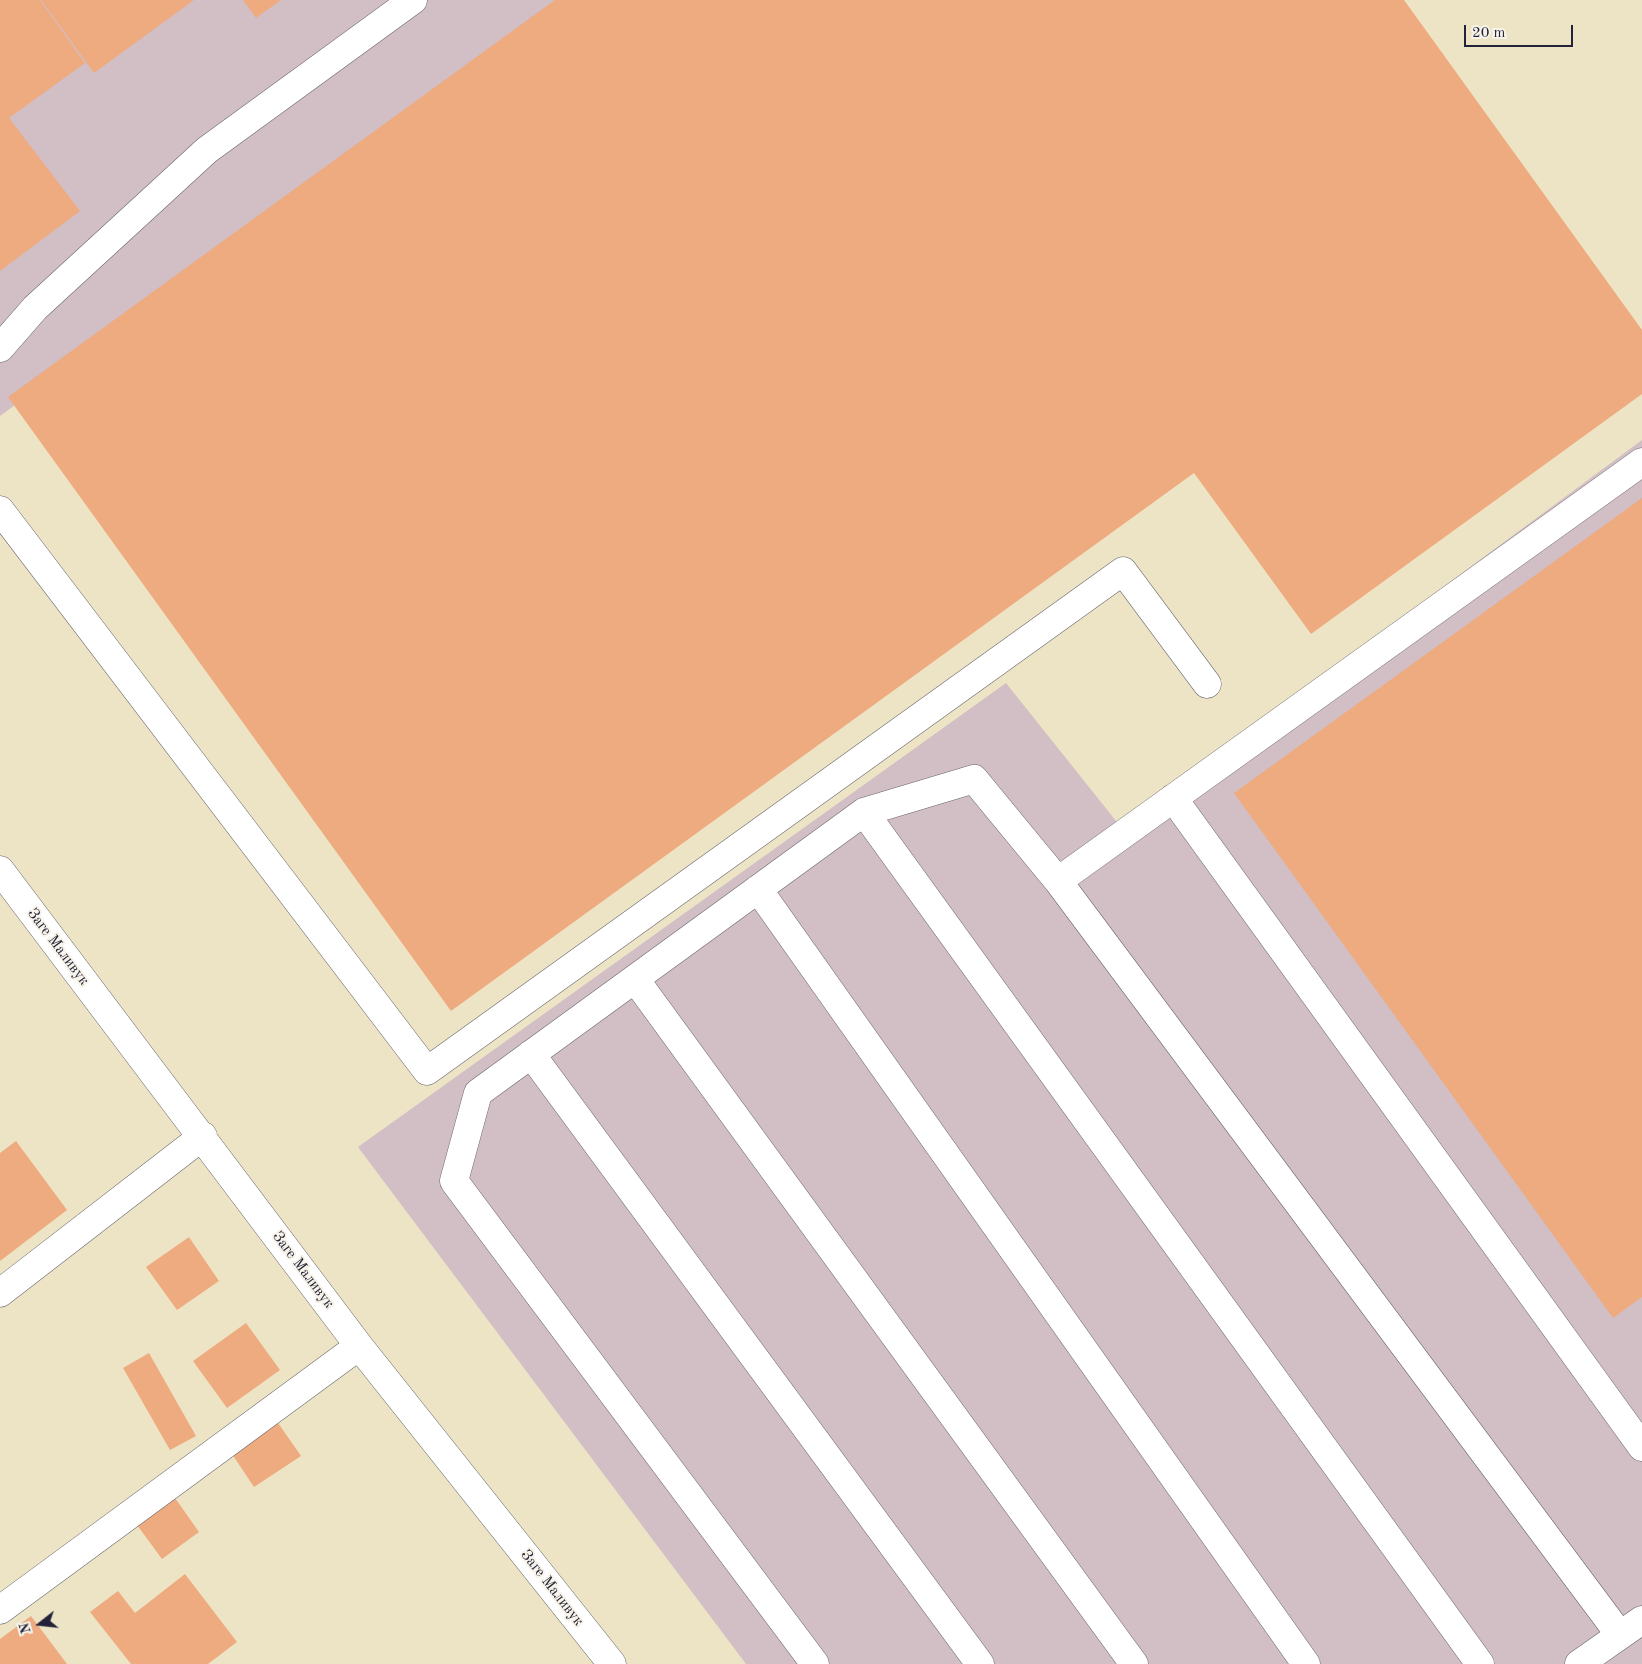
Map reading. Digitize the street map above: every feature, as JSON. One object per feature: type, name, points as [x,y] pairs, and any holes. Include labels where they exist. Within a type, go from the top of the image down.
[{"type":"street","points":[[0,348],[35,308],[207,150],[413,0]]},
{"type":"street","points":[[1058,881],[1642,462]]},
{"type":"street","points":[[0,510],[428,1071],[1124,571],[1208,684]]},
{"type":"street","points":[[816,1664],[454,1181],[478,1093],[864,812],[974,779],[1058,881],[1620,1635]]},
{"type":"street","points":[[1173,798],[1642,1447]]},
{"type":"street","points":[[864,812],[1480,1664]]},
{"type":"street","name":"Заге Маливук","points":[[0,870],[203,1136],[359,1346],[612,1664]]},
{"type":"street","points":[[758,889],[1306,1664]]},
{"type":"street","points":[[635,979],[1134,1664]]},
{"type":"street","points":[[531,1054],[980,1664]]},
{"type":"street","points":[[0,1293],[203,1136]]},
{"type":"street","points":[[0,1610],[359,1346]]},
{"type":"street","points":[[1579,1664],[1642,1620]]},
{"type":"shaded area","points":[[0,0],[571,0],[0,416]]},
{"type":"shaded area","points":[[1642,440],[1642,1664],[746,1664],[358,1147],[1006,683],[1120,826]]},
{"type":"building","points":[[0,0],[40,0],[85,63],[9,118],[80,211],[0,271]]},
{"type":"building","points":[[41,0],[194,0],[94,73]]},
{"type":"building","points":[[243,0],[281,0],[256,18]]},
{"type":"building","points":[[555,0],[1404,0],[1642,330],[1642,394],[1311,634],[1194,473],[451,1011],[8,397]]},
{"type":"building","points":[[1642,498],[1642,1297],[1613,1318],[1234,793]]},
{"type":"building","points":[[16,1141],[67,1210],[0,1261],[0,1153]]},
{"type":"building","points":[[189,1237],[219,1281],[177,1310],[146,1267]]},
{"type":"building","points":[[246,1323],[280,1370],[227,1408],[193,1361]]},
{"type":"building","points":[[149,1353],[196,1436],[170,1450],[123,1368]]},
{"type":"building","points":[[276,1420],[301,1456],[254,1487],[230,1451]]},
{"type":"building","points":[[175,1498],[199,1532],[162,1559],[137,1525]]},
{"type":"building","points":[[185,1574],[237,1642],[208,1664],[131,1664],[90,1612],[118,1591],[135,1613]]},
{"type":"building","points":[[31,1616],[67,1664],[0,1664],[0,1639]]}]
